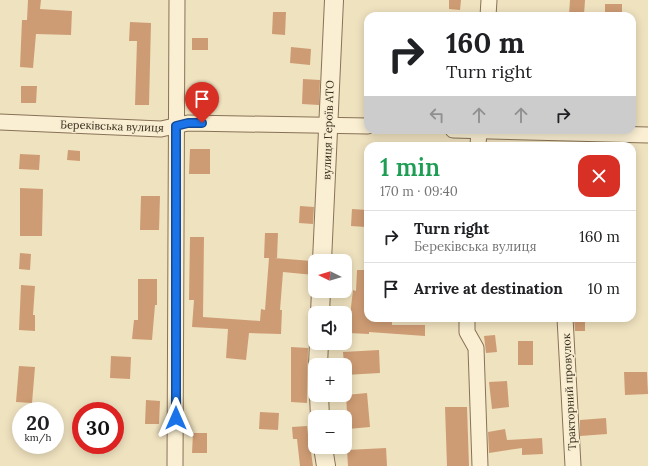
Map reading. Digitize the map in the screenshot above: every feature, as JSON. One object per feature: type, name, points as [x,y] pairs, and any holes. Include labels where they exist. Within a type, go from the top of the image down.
[{"type":"street","points":[[176,466],[177,0]]},
{"type":"street","name":"вулиця Героїв АТО","points":[[322,254],[334,0]]},
{"type":"street","points":[[488,12],[489,0]]},
{"type":"street","name":"Береківська вулиця","points":[[0,122],[161,129],[188,123],[364,126]]},
{"type":"street","points":[[479,136],[552,139],[648,135]]},
{"type":"street","points":[[467,322],[466,332],[476,348],[480,466]]},
{"type":"street","name":"Тракторний провулок","points":[[565,322],[573,466]]},
{"type":"street","points":[[324,454],[326,466]]},
{"type":"building","points":[[28,0],[41,0],[40,9],[72,11],[71,35],[36,34],[33,68],[20,67],[22,20],[27,20]]},
{"type":"building","points":[[449,0],[461,0],[460,10],[449,9]]},
{"type":"building","points":[[570,0],[585,0],[584,12],[569,12]]},
{"type":"building","points":[[605,4],[622,4],[622,12],[605,12]]},
{"type":"building","points":[[273,12],[286,12],[285,35],[272,34]]},
{"type":"building","points":[[130,22],[151,23],[149,105],[135,105],[137,41],[129,41]]},
{"type":"building","points":[[192,38],[208,38],[208,50],[192,50]]},
{"type":"building","points":[[291,47],[311,49],[310,65],[290,63]]},
{"type":"building","points":[[303,79],[320,80],[319,105],[302,104]]},
{"type":"building","points":[[21,86],[37,86],[36,103],[21,103]]},
{"type":"building","points":[[191,88],[212,88],[212,103],[191,103]]},
{"type":"building","points":[[190,149],[210,149],[210,174],[189,174]]},
{"type":"building","points":[[68,150],[80,151],[80,161],[67,160]]},
{"type":"building","points":[[20,154],[40,155],[39,170],[19,169]]},
{"type":"building","points":[[20,188],[43,189],[42,236],[20,236]]},
{"type":"building","points":[[141,196],[160,196],[159,230],[140,230]]},
{"type":"building","points":[[300,206],[314,207],[313,224],[299,223]]},
{"type":"building","points":[[352,209],[364,210],[364,227],[351,226]]},
{"type":"building","points":[[265,233],[278,233],[277,258],[274,258],[308,261],[308,274],[283,272],[280,310],[282,310],[281,334],[249,333],[246,360],[226,358],[228,329],[192,327],[194,300],[189,300],[190,237],[204,237],[203,317],[260,321],[261,309],[265,310],[269,258],[264,258]]},
{"type":"building","points":[[20,253],[31,254],[30,270],[19,269]]},
{"type":"building","points":[[357,270],[364,270],[364,322],[392,322],[392,325],[425,325],[425,336],[369,332],[369,334],[352,333],[351,306],[353,290],[356,291]]},
{"type":"building","points":[[138,279],[157,279],[157,305],[155,305],[152,340],[132,339],[134,320],[138,320]]},
{"type":"building","points":[[21,285],[35,286],[33,315],[35,315],[35,331],[19,330]]},
{"type":"building","points":[[574,322],[585,322],[585,331],[575,331]]},
{"type":"building","points":[[495,335],[497,352],[486,353],[484,336]]},
{"type":"building","points":[[518,341],[533,341],[533,365],[518,365]]},
{"type":"building","points":[[291,347],[308,348],[307,403],[291,402]]},
{"type":"building","points":[[379,350],[380,373],[352,375],[352,358],[344,358],[343,352]]},
{"type":"building","points":[[111,356],[131,357],[130,379],[110,378]]},
{"type":"building","points":[[19,366],[35,367],[32,402],[16,402]]},
{"type":"building","points":[[624,372],[647,372],[648,394],[625,395]]},
{"type":"building","points":[[507,381],[509,407],[492,409],[489,382]]},
{"type":"building","points":[[367,393],[370,427],[352,429],[352,410],[347,410],[346,402],[352,402],[352,394]]},
{"type":"building","points":[[146,400],[160,401],[159,424],[145,424]]},
{"type":"building","points":[[445,407],[467,407],[469,466],[447,466]]},
{"type":"building","points":[[260,412],[279,413],[278,430],[259,429]]},
{"type":"building","points":[[606,418],[607,434],[580,436],[580,420]]},
{"type":"building","points":[[307,426],[308,454],[311,454],[313,466],[300,466],[297,439],[293,439],[292,427]]},
{"type":"building","points":[[505,429],[507,440],[542,438],[543,454],[522,455],[522,448],[489,453],[488,432]]},
{"type":"building","points":[[193,433],[207,433],[207,453],[192,453]]},
{"type":"building","points":[[386,448],[387,466],[348,466],[347,454],[352,454],[352,450]]},
{"type":"route","points":[[176,418],[176,126],[188,123],[202,123]]}]
